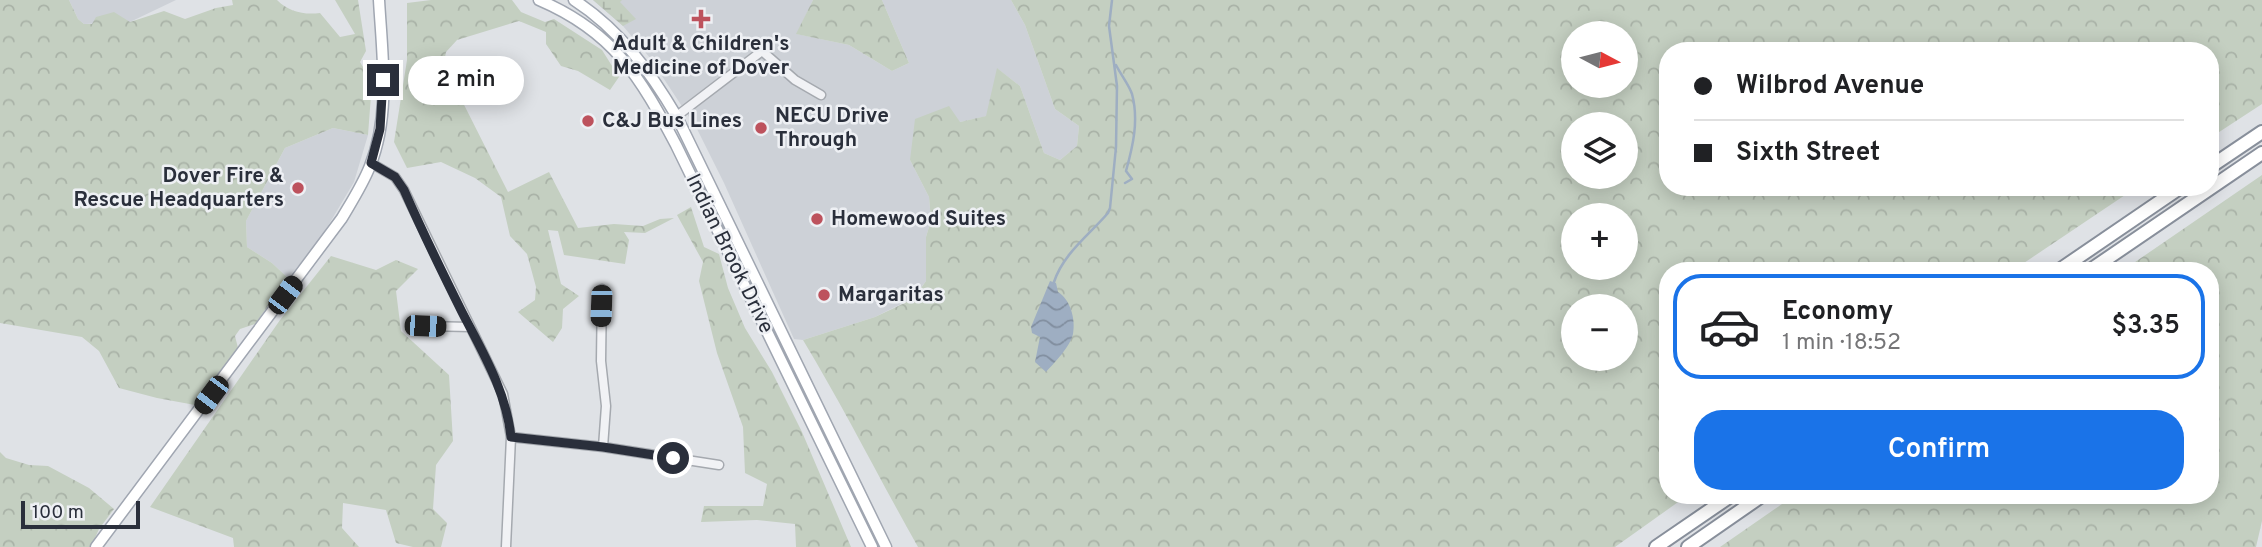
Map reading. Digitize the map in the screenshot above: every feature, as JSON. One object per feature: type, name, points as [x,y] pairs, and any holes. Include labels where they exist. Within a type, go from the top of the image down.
[{"type":"highway","points":[[2219,161],[2262,132]]},
{"type":"highway","points":[[2219,182],[2262,153]]},
{"type":"highway","points":[[2071,262],[2168,196]]},
{"type":"highway","points":[[2102,262],[2199,196]]},
{"type":"highway","points":[[1656,547],[1719,504]]},
{"type":"highway","points":[[1688,547],[1750,504]]},
{"type":"main road","points":[[96,547],[342,218],[371,163],[383,107],[379,0]]},
{"type":"main road","name":"Indian Brook Drive","points":[[539,0],[570,15],[617,52],[641,81],[872,547]]},
{"type":"main road","name":"Indian Brook Drive","points":[[574,0],[634,53],[677,117],[886,547]]},
{"type":"street","points":[[665,125],[762,51],[795,80],[821,95]]},
{"type":"street","points":[[371,163],[389,172],[399,182],[503,394],[511,437],[506,547]]},
{"type":"street","points":[[602,289],[601,361],[606,406],[603,447]]},
{"type":"street","points":[[425,326],[470,327]]},
{"type":"street","points":[[511,437],[603,447],[719,465]]},
{"type":"shaded area","points":[[69,0],[176,0],[130,22],[84,24],[78,19]]},
{"type":"shaded area","points":[[593,0],[813,0],[797,34],[849,45],[892,71],[909,63],[882,0],[1011,0],[1025,25],[1055,109],[1079,126],[1077,146],[1060,160],[1044,153],[1020,86],[998,69],[987,116],[960,122],[910,160],[929,197],[931,220],[926,237],[926,281],[913,298],[875,317],[803,340],[794,339],[697,129],[650,58],[623,26]]},
{"type":"shaded area","points":[[333,128],[368,135],[354,182],[319,241],[288,278],[272,263],[247,247],[246,221],[285,148]]},
{"type":"green space","points":[[0,0],[69,0],[78,19],[84,24],[92,24],[96,17],[114,12],[130,22],[164,11],[185,19],[233,5],[232,0],[277,0],[297,12],[320,13],[340,37],[355,34],[335,0],[358,0],[366,51],[360,62],[372,82],[368,135],[333,128],[285,148],[246,221],[247,247],[272,263],[288,278],[255,324],[240,329],[235,336],[238,348],[195,405],[119,388],[99,351],[82,337],[0,323]]},
{"type":"green space","points":[[431,0],[512,0],[521,12],[545,22],[554,19],[602,50],[619,77],[610,90],[578,71],[561,66],[546,44],[546,32],[519,21],[457,40],[446,52],[446,69],[508,192],[549,172],[578,228],[614,224],[643,226],[660,219],[674,218],[645,233],[624,232],[629,240],[625,264],[564,255],[558,231],[548,230],[561,284],[579,296],[563,309],[562,328],[553,342],[518,312],[535,300],[536,287],[527,254],[510,236],[501,197],[475,178],[441,162],[407,168],[394,142],[407,60],[407,3]]},
{"type":"green space","points":[[593,0],[622,0],[620,2],[636,19],[623,26]]},
{"type":"green space","points":[[813,0],[882,0],[909,63],[892,71],[849,45],[796,34]]},
{"type":"green space","points":[[1011,0],[2262,0],[2262,104],[2219,132],[2219,42],[1659,42],[1659,196],[2124,196],[2025,262],[1659,262],[1659,504],[1675,504],[1615,547],[918,547],[803,340],[875,317],[913,299],[926,281],[926,237],[931,220],[929,197],[910,160],[915,119],[949,106],[960,122],[986,116],[997,68],[1020,86],[1044,153],[1060,160],[1077,146],[1079,126],[1055,109],[1025,25]]},
{"type":"green space","points":[[2262,175],[2262,521],[2256,547],[1720,547],[1782,504],[2219,504],[2219,262],[2135,262]]},
{"type":"green space","points":[[691,207],[704,247],[719,254],[728,288],[745,328],[772,372],[802,432],[851,547],[796,547],[795,524],[757,520],[701,522],[704,506],[763,506],[767,484],[745,473],[743,427],[717,353],[699,281],[703,262],[677,215]]},
{"type":"green space","points":[[331,256],[376,270],[396,260],[418,269],[396,291],[401,331],[449,375],[453,441],[436,465],[433,509],[447,523],[441,547],[413,547],[396,543],[386,510],[343,503],[342,528],[359,547],[234,547],[233,538],[150,507],[280,320]]},
{"type":"green space","points":[[0,452],[6,458],[29,465],[48,466],[89,488],[114,509],[99,529],[91,547],[0,547]]},
{"type":"water","points":[[1050,281],[1056,283],[1058,292],[1069,304],[1074,328],[1069,344],[1046,372],[1035,362],[1040,337],[1032,333],[1031,327]]},
{"type":"waterway","points":[[1054,282],[1070,254],[1110,208],[1116,147],[1117,86],[1109,26],[1112,0]]},
{"type":"waterway","points":[[1116,65],[1132,94],[1135,113],[1133,143],[1126,171],[1132,179],[1125,183]]},
{"type":"place","name":"Adult & Children's Medicine of Dover","points":[[701,19]]},
{"type":"place","name":"C&J Bus Lines","points":[[588,121]]},
{"type":"place","name":"NECU Drive Through","points":[[761,128]]},
{"type":"place","name":"Dover Fire & Rescue Headquarters","points":[[298,188]]},
{"type":"place","name":"Homewood Suites","points":[[817,219]]},
{"type":"place","name":"Margaritas","points":[[824,295]]},
{"type":"route","points":[[383,80],[380,129],[371,163],[389,172],[404,190],[494,372],[509,416],[511,437],[673,458]]}]
